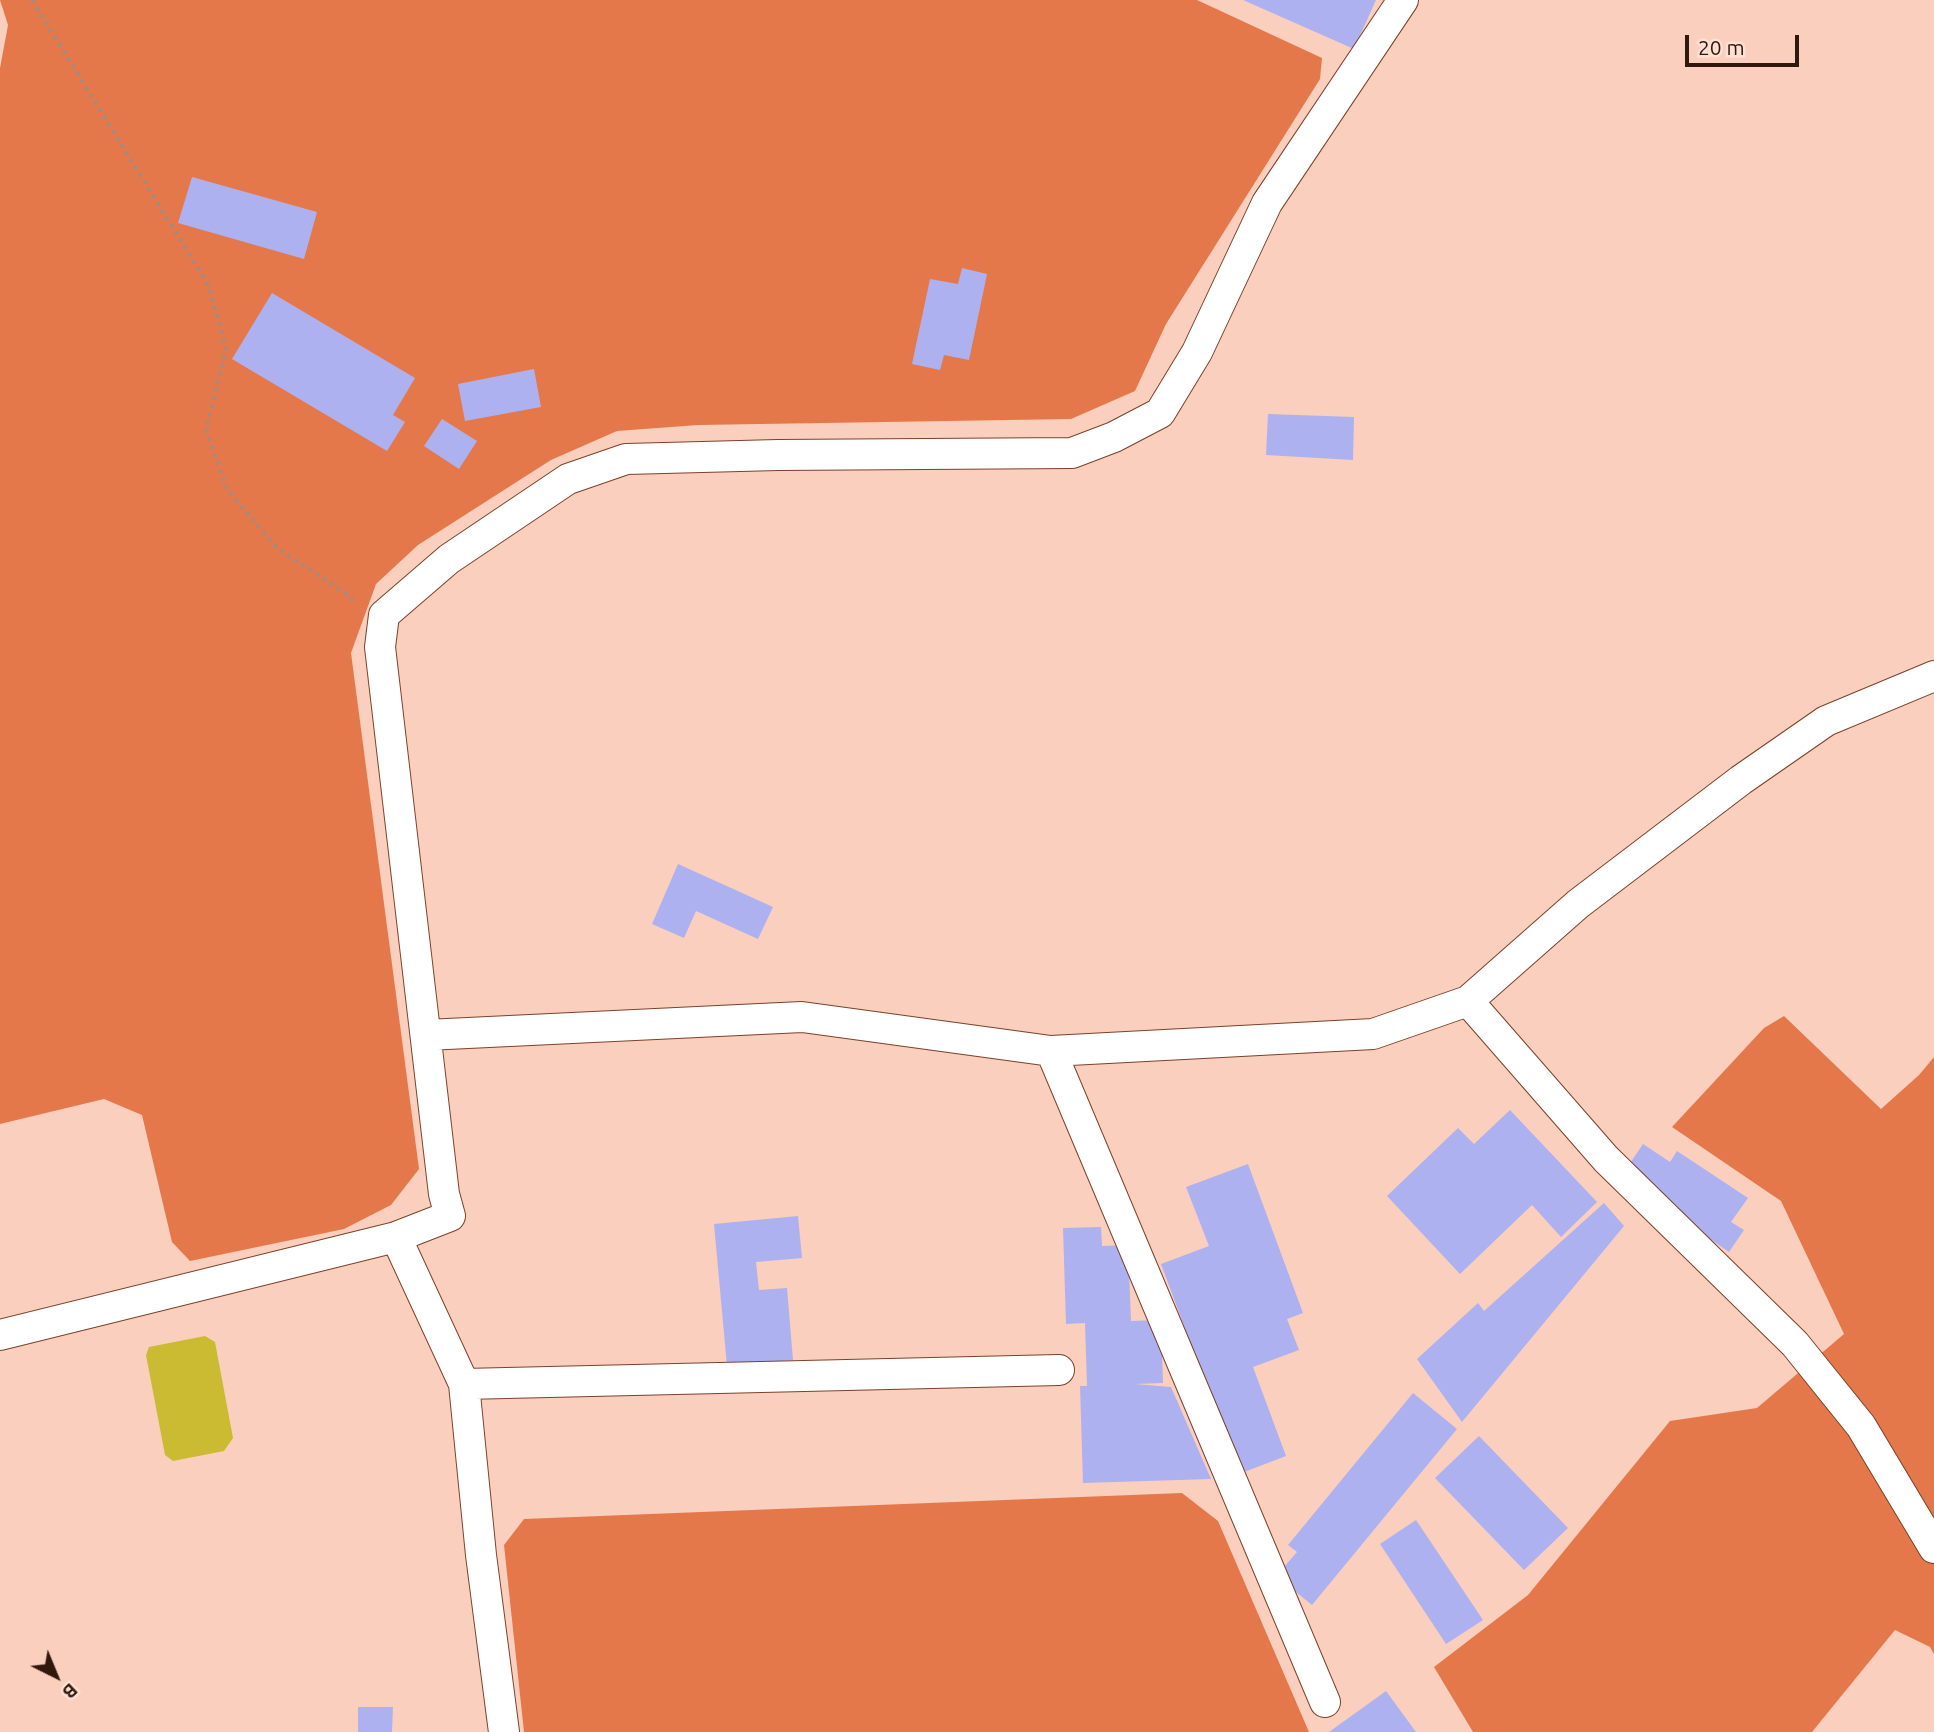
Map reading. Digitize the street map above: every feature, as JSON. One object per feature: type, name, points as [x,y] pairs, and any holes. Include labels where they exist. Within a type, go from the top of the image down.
[{"type":"street","points":[[0,1335],[396,1237],[450,1216],[444,1194],[380,648],[384,615],[450,559],[568,479],[626,459],[778,454],[1072,453],[1114,437],[1160,413],[1197,352],[1267,203],[1403,0]]},
{"type":"street","points":[[426,1035],[802,1017],[1051,1051],[1373,1034],[1468,1001],[1578,904],[1741,780],[1826,721],[1934,676]]},
{"type":"street","points":[[1468,1001],[1606,1159],[1795,1344],[1861,1426],[1934,1548]]},
{"type":"street","points":[[1051,1051],[1325,1702]]},
{"type":"street","points":[[396,1237],[464,1384],[481,1555],[504,1732]]},
{"type":"street","points":[[464,1384],[1059,1370]]},
{"type":"path","points":[[32,0],[209,286],[226,349],[206,430],[227,489],[277,548],[350,596],[380,648]]},
{"type":"shaded area","points":[[0,0],[1197,0],[1322,58],[1320,79],[1166,324],[1135,391],[1071,419],[698,425],[617,431],[551,460],[418,545],[376,584],[351,653],[419,1169],[391,1205],[344,1229],[190,1261],[172,1242],[142,1115],[104,1099],[0,1124],[0,68],[8,25]]},
{"type":"shaded area","points":[[1784,1016],[1881,1109],[1919,1075],[1934,1057],[1934,1654],[1930,1647],[1895,1630],[1812,1732],[1473,1732],[1434,1667],[1528,1595],[1670,1421],[1757,1408],[1844,1334],[1781,1201],[1672,1127],[1764,1028]]},
{"type":"shaded area","points":[[205,1336],[215,1342],[233,1438],[224,1451],[173,1461],[165,1455],[146,1355],[149,1347]]},
{"type":"shaded area","points":[[1182,1493],[1218,1521],[1309,1732],[524,1732],[504,1545],[524,1519]]},
{"type":"building","points":[[1243,0],[1376,0],[1354,49]]},
{"type":"building","points":[[192,177],[317,212],[304,259],[178,223]]},
{"type":"building","points":[[962,268],[987,274],[969,360],[944,355],[940,370],[912,364],[930,279],[958,284]]},
{"type":"building","points":[[272,293],[415,378],[393,415],[405,422],[387,451],[232,359]]},
{"type":"building","points":[[534,369],[541,407],[465,421],[458,384]]},
{"type":"building","points":[[1268,414],[1354,417],[1353,460],[1266,455]]},
{"type":"building","points":[[442,419],[477,441],[459,469],[424,446]]},
{"type":"building","points":[[678,864],[773,907],[758,939],[696,911],[684,938],[652,924]]},
{"type":"building","points":[[1510,1110],[1597,1202],[1561,1237],[1532,1205],[1460,1274],[1387,1196],[1458,1128],[1474,1144]]},
{"type":"building","points":[[1643,1144],[1670,1162],[1677,1151],[1748,1198],[1731,1222],[1744,1230],[1729,1252],[1647,1196],[1626,1169]]},
{"type":"building","points":[[1248,1164],[1303,1313],[1287,1319],[1299,1350],[1253,1367],[1286,1456],[1239,1474],[1161,1264],[1209,1246],[1186,1187]]},
{"type":"building","points":[[1604,1203],[1624,1226],[1462,1422],[1417,1359],[1478,1303],[1484,1311]]},
{"type":"building","points":[[798,1216],[802,1258],[756,1262],[759,1290],[787,1288],[793,1360],[727,1366],[714,1224]]},
{"type":"building","points":[[1101,1227],[1102,1246],[1128,1245],[1131,1321],[1161,1320],[1163,1383],[1135,1384],[1171,1387],[1211,1479],[1083,1483],[1080,1386],[1087,1386],[1085,1323],[1066,1324],[1063,1228]]},
{"type":"building","points":[[1413,1393],[1457,1429],[1312,1605],[1276,1576],[1297,1552],[1288,1545]]},
{"type":"building","points":[[1479,1436],[1568,1528],[1524,1570],[1435,1478]]},
{"type":"building","points":[[1416,1520],[1483,1620],[1446,1644],[1380,1544]]},
{"type":"building","points":[[1386,1691],[1416,1732],[1329,1732]]},
{"type":"building","points":[[358,1707],[393,1707],[392,1732],[358,1732]]}]
